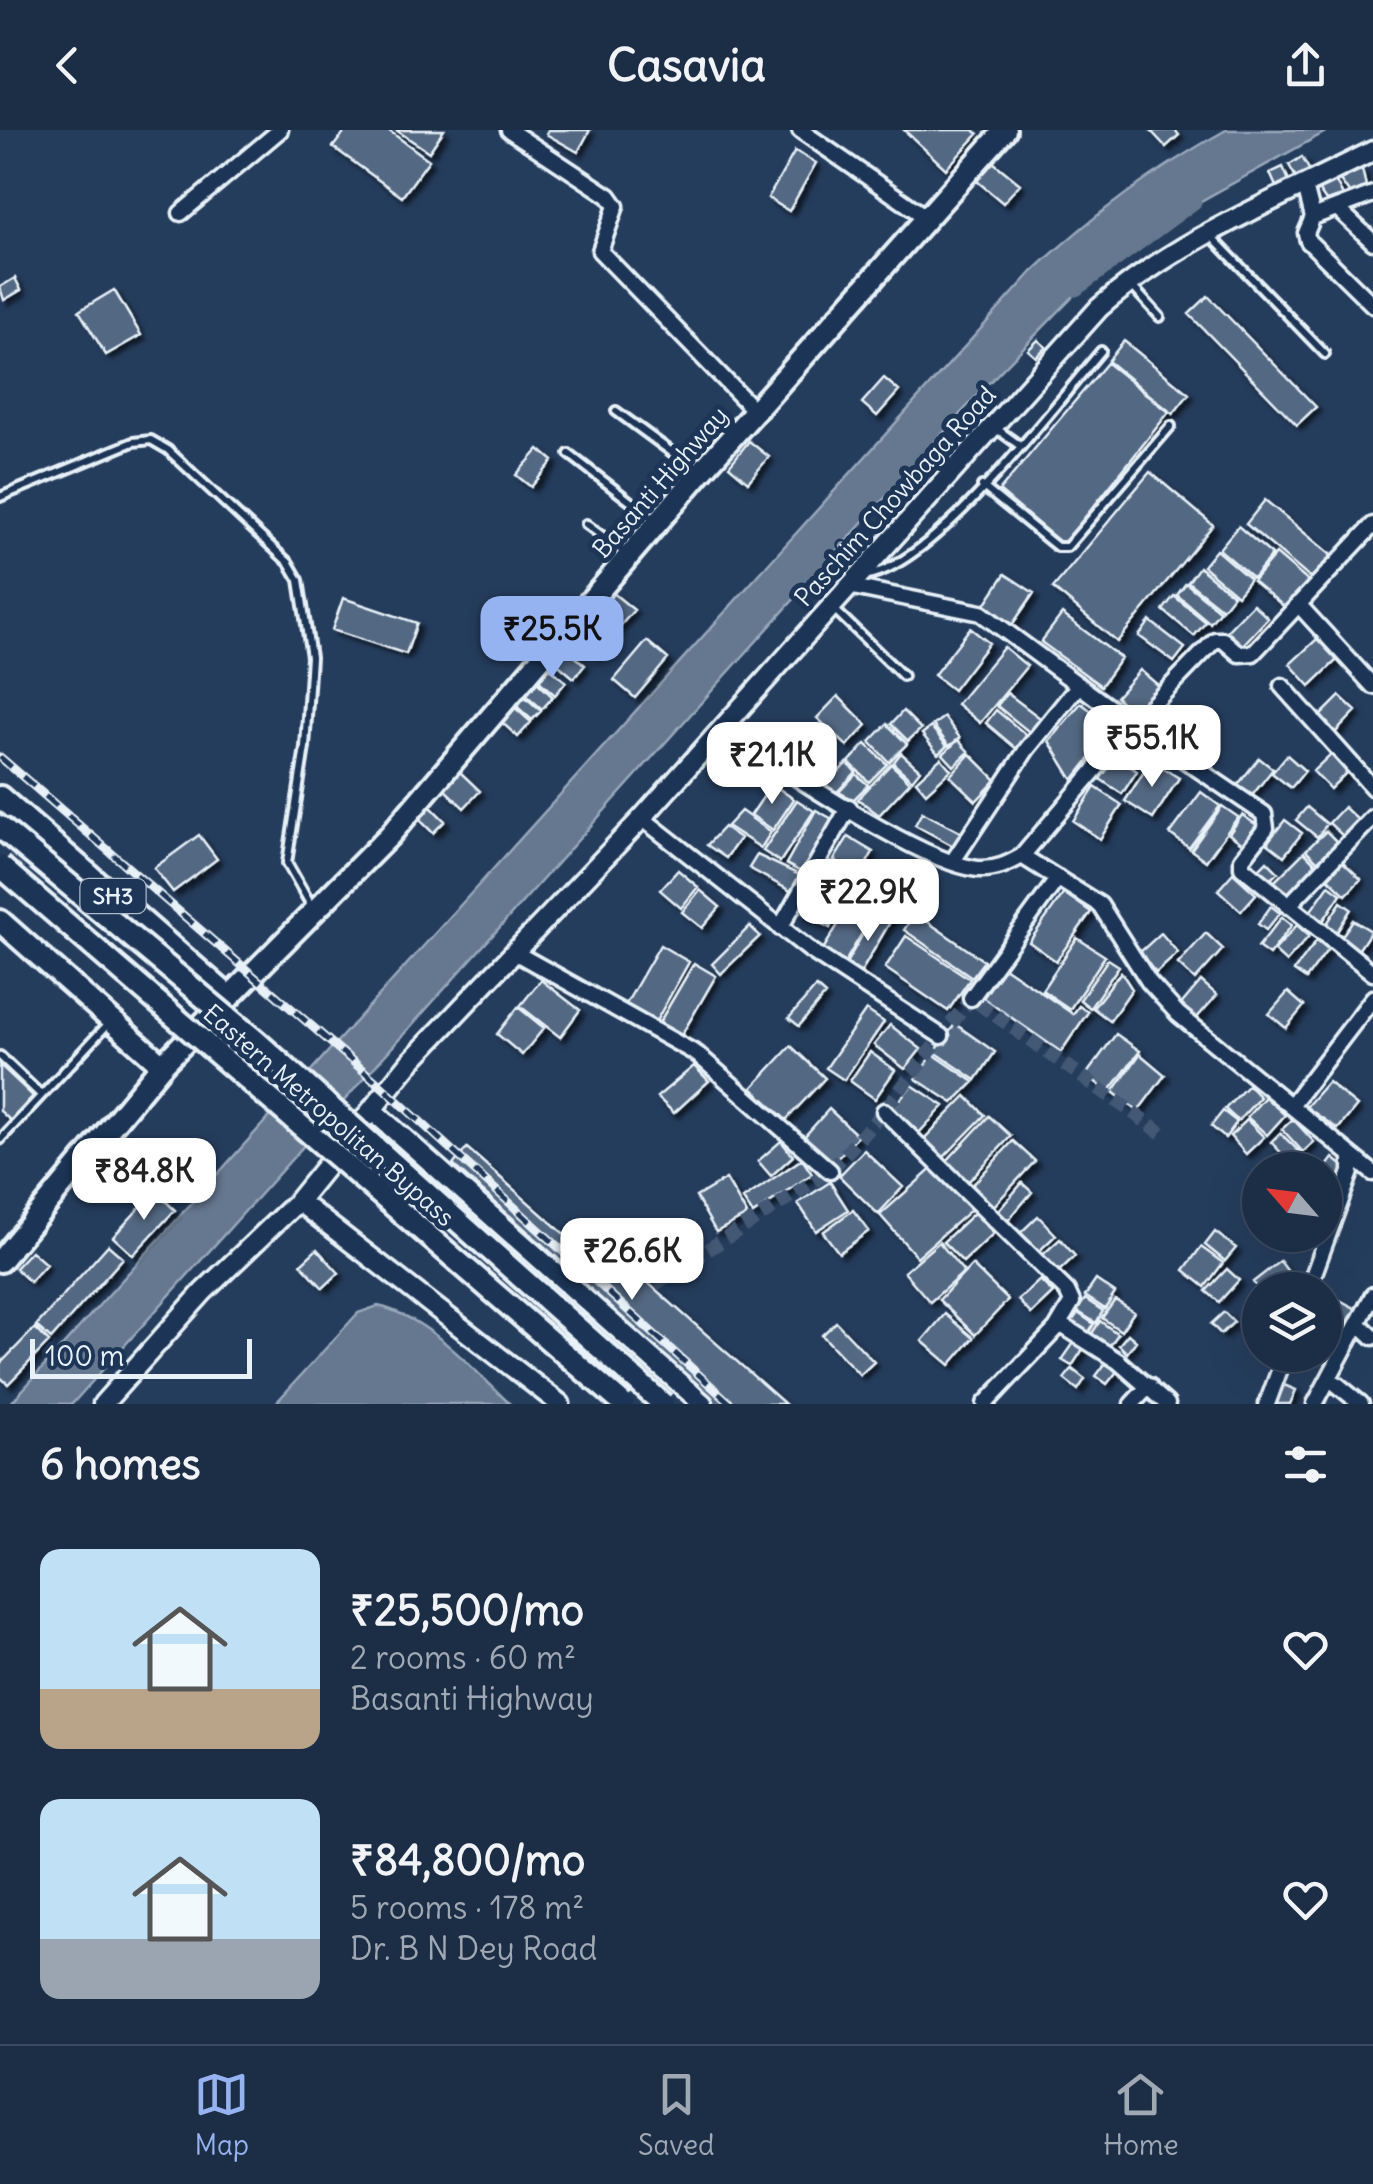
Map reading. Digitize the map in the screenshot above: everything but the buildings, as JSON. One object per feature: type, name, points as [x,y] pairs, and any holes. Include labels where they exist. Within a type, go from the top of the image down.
[{"type":"main road","name":"Basanti Highway","points":[[0,1261],[162,1065],[388,836],[754,411],[1005,130]]},
{"type":"main road","name":"SH3","points":[[0,798],[227,995]]},
{"type":"main road","points":[[0,827],[256,1041],[662,1404]]},
{"type":"main road","name":"Eastern Metropolitan Bypass","points":[[0,866],[623,1404]]},
{"type":"main road","points":[[0,920],[162,1065]]},
{"type":"street","points":[[509,130],[609,196],[616,206],[600,251],[754,411]]},
{"type":"street","points":[[800,130],[927,218]]},
{"type":"street","points":[[181,213],[274,132]]},
{"type":"street","name":"Paschim Chowbaga Road","points":[[104,1404],[203,1292],[298,1201],[372,1110],[514,952],[642,818],[1099,308],[1130,283],[1210,234],[1373,152]]},
{"type":"street","points":[[1304,186],[1313,217],[1306,233],[1308,241],[1373,306]]},
{"type":"street","points":[[1313,217],[1373,194]]},
{"type":"street","points":[[1337,208],[1373,242]]},
{"type":"street","points":[[720,729],[902,839],[953,861],[986,869],[1004,867],[1022,856],[1132,725],[1215,640],[1223,640],[1239,654],[1254,653],[1373,526]]},
{"type":"street","points":[[852,582],[982,613],[1132,725],[1264,814],[1266,828],[1242,860],[1242,867],[1373,974]]},
{"type":"street","points":[[1298,604],[1370,676]]},
{"type":"street","points":[[953,861],[1028,748],[1079,685]]},
{"type":"street","points":[[1282,686],[1373,788]]},
{"type":"street","points":[[780,928],[849,807]]},
{"type":"street","points":[[1288,906],[1373,816]]},
{"type":"street","points":[[642,818],[780,928],[942,1036]]},
{"type":"street","points":[[1022,856],[1100,905],[1149,982],[1178,1014],[1373,1173]]},
{"type":"street","points":[[971,998],[1058,878]]},
{"type":"street","points":[[514,952],[697,1054],[830,1171]]},
{"type":"street","points":[[1292,1104],[1373,998]]},
{"type":"street","points":[[372,1110],[703,1404]]},
{"type":"street","points":[[884,1111],[1067,1291],[1072,1302],[1060,1324],[985,1404]]},
{"type":"street","points":[[1315,1272],[1351,1172],[1351,1155]]},
{"type":"street","points":[[298,1201],[560,1404]]},
{"type":"street","points":[[1316,1404],[1373,1295]]},
{"type":"street","points":[[1060,1324],[1149,1386],[1166,1404]]},
{"type":"street","points":[[1358,1324],[1373,1337]]},
{"type":"street","points":[[1267,1404],[1279,1372]]},
{"type":"street","points":[[1329,1378],[1361,1404]]},
{"type":"street","points":[[1132,1404],[1149,1386]]},
{"type":"lane","points":[[1210,234],[1325,354]]},
{"type":"lane","points":[[1130,283],[1160,318]]},
{"type":"lane","points":[[852,582],[913,555],[982,486],[1100,352]]},
{"type":"lane","points":[[616,412],[700,473]]},
{"type":"lane","points":[[992,425],[1019,445]]},
{"type":"lane","points":[[982,486],[1057,547],[1067,548],[1171,426]]},
{"type":"lane","points":[[0,497],[133,442],[151,440],[168,450],[289,563],[300,580],[311,658],[305,747],[287,863],[314,910]]},
{"type":"lane","points":[[569,454],[658,523]]},
{"type":"lane","points":[[586,524],[629,557]]},
{"type":"lane","points":[[830,606],[903,676]]},
{"type":"lane","points":[[0,1140],[112,1019]]},
{"type":"lane","points":[[0,1056],[41,1096]]},
{"type":"water","points":[[1226,130],[1329,130],[1172,217],[1108,261],[979,393],[72,1404],[10,1404],[1032,272],[1124,195]]},
{"type":"water","points":[[378,1306],[415,1321],[432,1333],[510,1404],[275,1404],[358,1313]]},
{"type":"waterway","points":[[1076,289],[1194,202]]},
{"type":"tunnel","points":[[655,1284],[830,1171],[884,1111],[971,998],[1166,1136]]},
{"type":"railway","points":[[0,757],[380,1085],[731,1404]]}]
